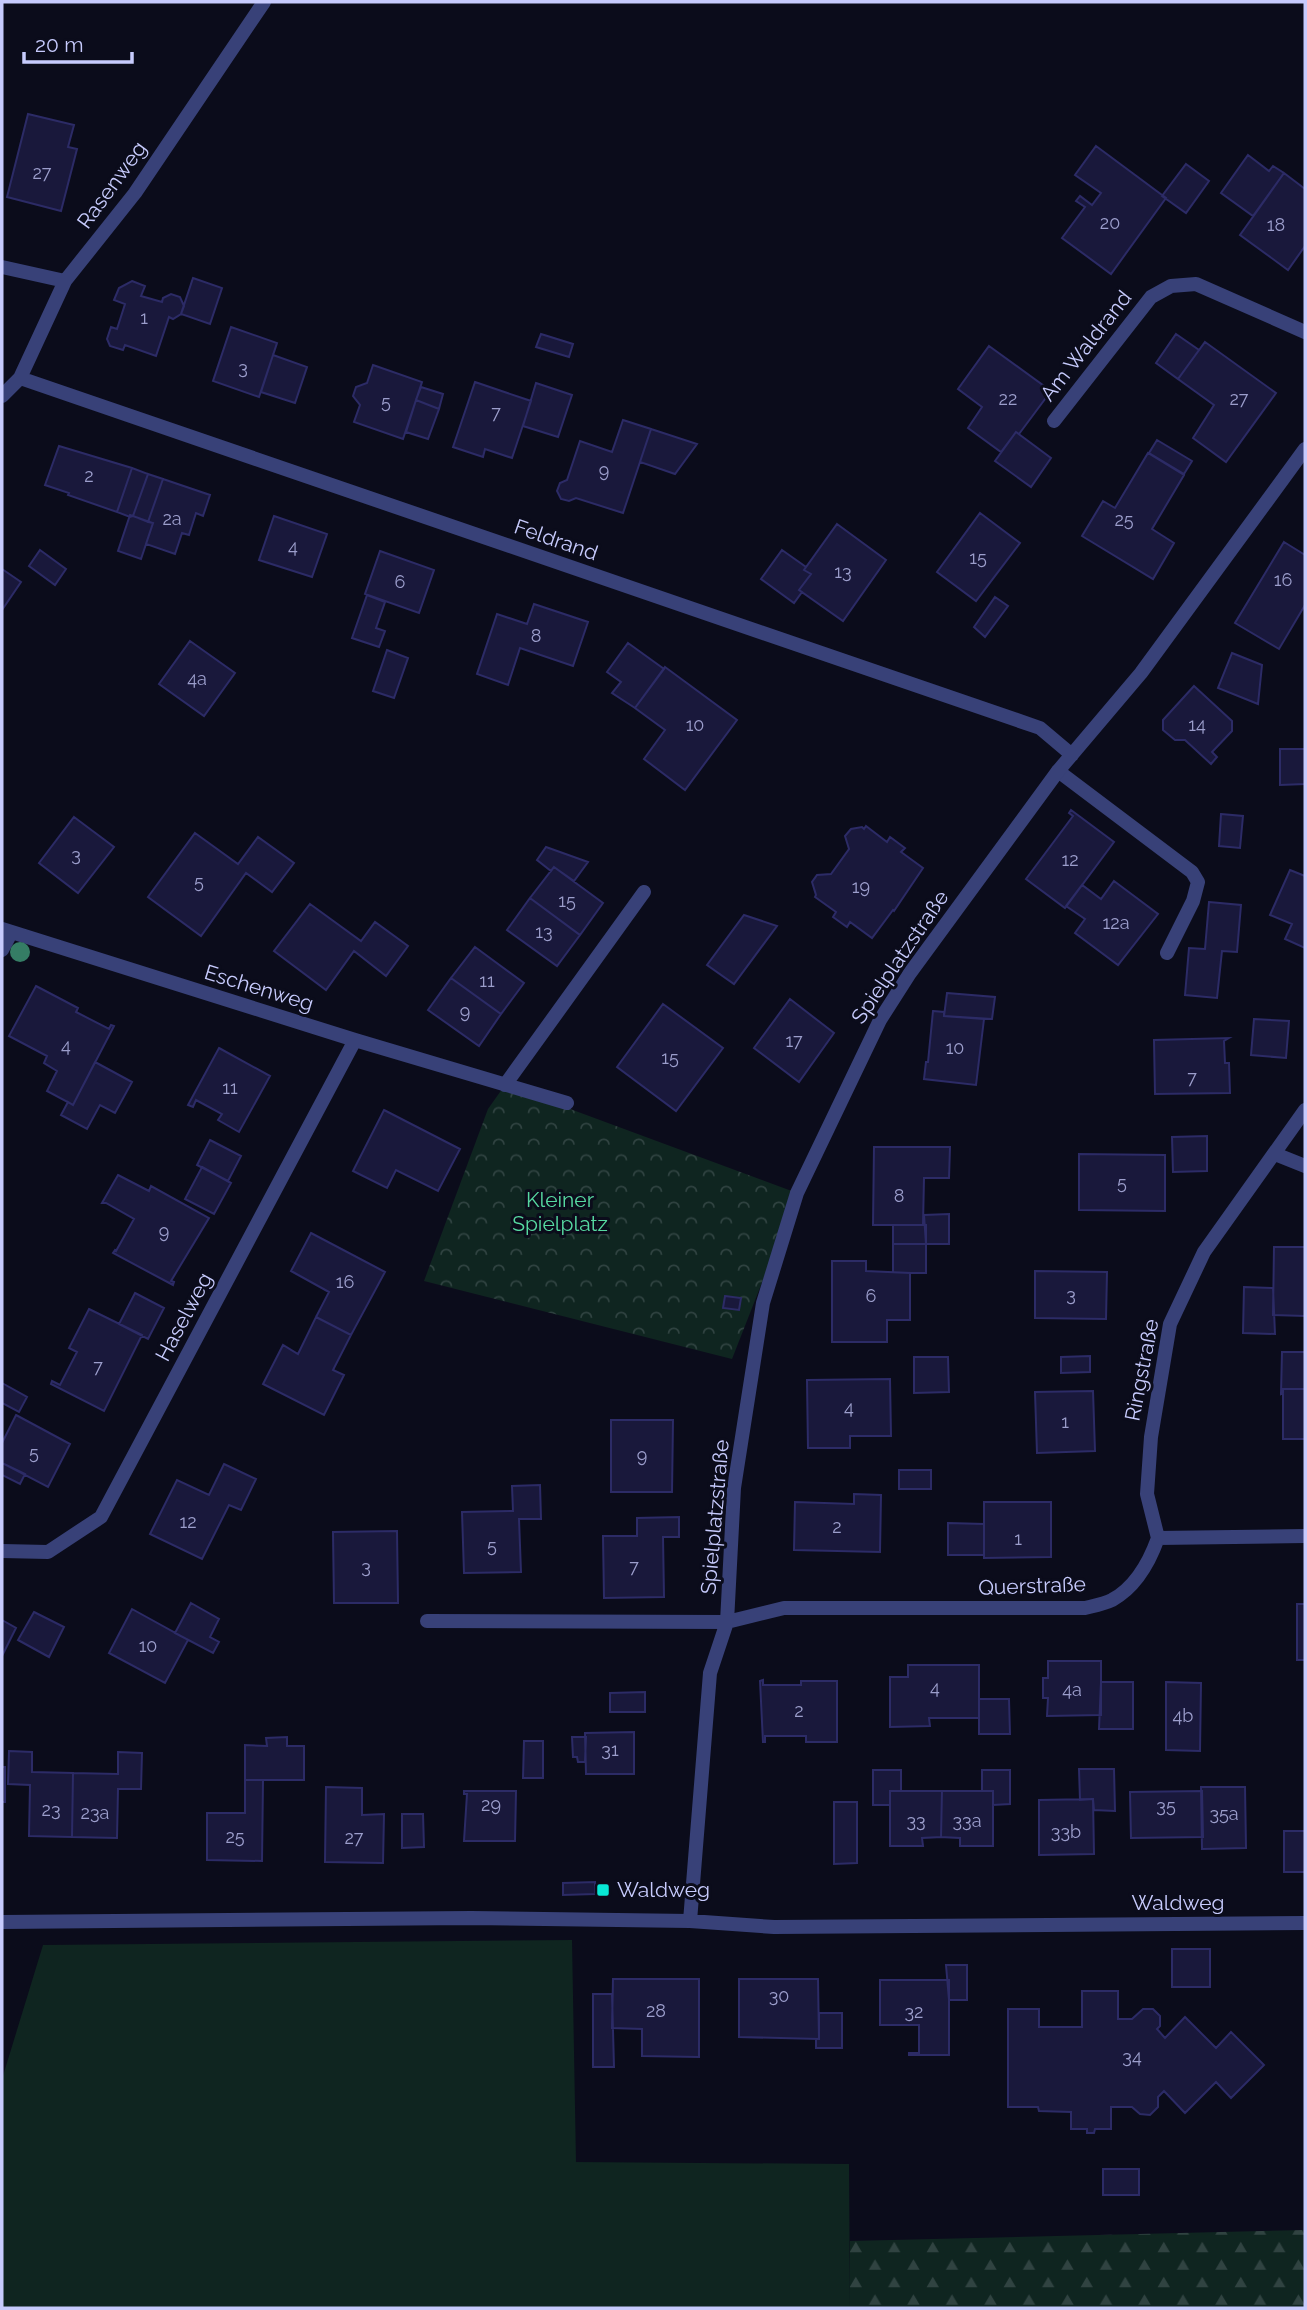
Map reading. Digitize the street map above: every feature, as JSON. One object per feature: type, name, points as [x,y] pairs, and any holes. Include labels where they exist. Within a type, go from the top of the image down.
[{"type":"street","name":"Rasenweg","points":[[2,396],[20,378],[65,281],[135,192],[264,2]]},
{"type":"street","points":[[2,267],[65,281]]},
{"type":"street","name":"Am Waldrand","points":[[1054,421],[1152,297],[1171,286],[1196,284],[1305,332]]},
{"type":"street","name":"Feldrand","points":[[20,378],[1040,728],[1072,755]]},
{"type":"street","name":"Spielplatzstraße","points":[[690,1921],[710,1673],[727,1622],[734,1488],[761,1316],[797,1193],[880,1020],[909,973],[1058,771],[1141,673],[1305,449]]},
{"type":"street","points":[[1058,771],[1192,872],[1198,882],[1193,901],[1167,953]]},
{"type":"street","points":[[505,1085],[644,892]]},
{"type":"street","points":[[2,950],[6,931]]},
{"type":"street","name":"Eschenweg","points":[[6,931],[567,1103]]},
{"type":"street","name":"Haselweg","points":[[2,1551],[48,1552],[101,1517],[355,1040]]},
{"type":"street","name":"Ringstraße","points":[[1158,1538],[1147,1494],[1151,1437],[1170,1324],[1204,1252],[1305,1110]]},
{"type":"street","points":[[1275,1154],[1305,1166]]},
{"type":"street","points":[[1158,1538],[1305,1536]]},
{"type":"street","name":"Querstraße","points":[[727,1622],[784,1608],[1084,1608],[1111,1600],[1137,1580],[1152,1556],[1158,1538]]},
{"type":"street","name":"Spielplatzstraße","points":[[427,1621],[727,1622]]},
{"type":"street","name":"Waldweg","points":[[2,1922],[471,1918],[690,1921],[774,1927],[1305,1923]]},
{"type":"green space","name":"Kleiner Spielplatz","points":[[505,1085],[797,1193],[732,1359],[424,1281],[488,1109]]},
{"type":"green space","points":[[572,1940],[576,2162],[849,2164],[850,2308],[2,2308],[2,2079],[43,1945]]},
{"type":"green space","points":[[1305,2230],[1305,2308],[850,2308],[850,2241]]},
{"type":"building","points":[[28,114],[74,125],[68,147],[77,149],[61,211],[7,197]]},
{"type":"building","points":[[1096,146],[1166,198],[1111,274],[1062,238],[1085,207],[1076,201],[1080,196],[1092,205],[1101,193],[1075,175]]},
{"type":"building","points":[[1248,155],[1269,171],[1273,166],[1284,173],[1253,216],[1221,193]]},
{"type":"building","points":[[1186,164],[1209,181],[1186,213],[1162,196]]},
{"type":"building","points":[[1284,173],[1305,189],[1305,246],[1288,270],[1240,235]]},
{"type":"building","points":[[193,278],[222,288],[210,324],[181,314]]},
{"type":"building","points":[[132,281],[145,286],[141,296],[162,302],[163,298],[171,294],[180,297],[184,306],[181,314],[173,319],[169,317],[156,356],[125,345],[123,350],[110,346],[107,339],[111,327],[117,329],[125,304],[114,300],[119,288]]},
{"type":"building","points":[[231,327],[277,343],[259,397],[213,381]]},
{"type":"building","points":[[541,334],[573,344],[569,357],[536,347]]},
{"type":"building","points":[[1176,334],[1199,350],[1178,379],[1156,363]]},
{"type":"building","points":[[1205,342],[1276,393],[1226,462],[1193,438],[1214,405],[1178,379]]},
{"type":"building","points":[[989,346],[1051,391],[1019,434],[1016,432],[1001,452],[968,428],[982,407],[958,389]]},
{"type":"building","points":[[273,355],[307,367],[295,403],[261,392]]},
{"type":"building","points":[[373,365],[422,382],[403,439],[354,422],[360,405],[353,396],[356,387],[367,383]]},
{"type":"building","points":[[475,382],[531,401],[512,458],[485,449],[483,457],[453,447]]},
{"type":"building","points":[[536,383],[572,395],[558,437],[523,426]]},
{"type":"building","points":[[421,387],[443,394],[439,409],[416,400]]},
{"type":"building","points":[[416,400],[439,409],[428,439],[406,432]]},
{"type":"building","points":[[623,420],[651,429],[623,513],[576,498],[569,501],[561,499],[557,491],[560,483],[567,480],[580,441],[612,452]]},
{"type":"building","points":[[651,429],[697,444],[675,474],[640,462]]},
{"type":"building","points":[[1016,432],[1051,458],[1031,487],[995,461]]},
{"type":"building","points":[[1157,440],[1192,461],[1184,474],[1149,453]]},
{"type":"building","points":[[59,446],[132,468],[117,512],[45,485]]},
{"type":"building","points":[[1148,453],[1184,475],[1152,529],[1174,543],[1153,579],[1082,536],[1103,501],[1115,508]]},
{"type":"building","points":[[132,468],[148,474],[133,516],[130,517],[117,512]]},
{"type":"building","points":[[148,474],[163,479],[148,522],[133,516]]},
{"type":"building","points":[[163,479],[210,495],[203,516],[196,513],[189,535],[182,533],[175,554],[146,544],[153,523],[148,522]]},
{"type":"building","points":[[980,513],[1020,543],[976,601],[937,572]]},
{"type":"building","points":[[130,515],[153,523],[141,559],[118,551]]},
{"type":"building","points":[[274,516],[327,534],[312,577],[259,560]]},
{"type":"building","points":[[837,524],[886,560],[843,621],[799,590],[811,574],[804,570]]},
{"type":"building","points":[[1284,542],[1305,555],[1305,605],[1279,649],[1235,623]]},
{"type":"building","points":[[40,550],[66,569],[55,585],[29,566]]},
{"type":"building","points":[[782,550],[806,567],[804,570],[811,574],[799,590],[802,592],[794,603],[761,579]]},
{"type":"building","points":[[380,551],[434,570],[419,613],[365,594]]},
{"type":"building","points":[[2,569],[21,582],[2,610]]},
{"type":"building","points":[[367,595],[385,602],[376,628],[385,631],[379,647],[352,638]]},
{"type":"building","points":[[995,597],[1008,606],[985,637],[974,627]]},
{"type":"building","points":[[534,604],[588,622],[573,666],[520,648],[508,685],[477,674],[497,614],[527,624]]},
{"type":"building","points":[[190,641],[235,673],[204,716],[159,684]]},
{"type":"building","points":[[628,643],[664,669],[635,708],[612,693],[621,682],[607,672]]},
{"type":"building","points":[[387,650],[408,658],[394,698],[373,691]]},
{"type":"building","points":[[1232,653],[1262,665],[1258,704],[1218,688]]},
{"type":"building","points":[[665,667],[737,720],[685,790],[644,759],[665,730],[635,708]]},
{"type":"building","points":[[1194,686],[1232,721],[1232,731],[1212,752],[1217,757],[1211,764],[1185,740],[1175,740],[1163,730],[1163,720]]},
{"type":"building","points":[[1280,749],[1305,749],[1305,784],[1280,785]]},
{"type":"building","points":[[1071,810],[1114,842],[1065,908],[1026,879],[1073,816],[1069,813]]},
{"type":"building","points":[[1221,814],[1243,816],[1240,848],[1219,846]]},
{"type":"building","points":[[74,817],[114,847],[78,893],[39,863]]},
{"type":"building","points":[[866,826],[887,842],[890,837],[905,848],[901,852],[923,868],[872,938],[850,922],[847,927],[833,917],[836,912],[815,897],[812,882],[817,875],[831,874],[849,849],[845,836],[851,829],[864,829]]},
{"type":"building","points":[[195,833],[238,864],[258,837],[294,863],[272,892],[246,873],[201,936],[148,897]]},
{"type":"building","points":[[546,847],[588,862],[574,881],[554,867],[551,871],[537,860]]},
{"type":"building","points":[[554,867],[603,903],[580,935],[530,898]]},
{"type":"building","points":[[1290,870],[1305,876],[1305,948],[1285,939],[1292,924],[1270,915]]},
{"type":"building","points":[[1114,881],[1158,914],[1118,965],[1075,933],[1085,919],[1066,906],[1082,885],[1101,899]]},
{"type":"building","points":[[530,898],[580,935],[557,966],[507,930]]},
{"type":"building","points":[[1209,902],[1241,905],[1237,952],[1222,951],[1217,998],[1185,995],[1189,948],[1205,949]]},
{"type":"building","points":[[310,904],[361,941],[375,922],[408,946],[386,976],[354,951],[326,990],[274,951]]},
{"type":"building","points":[[744,915],[777,926],[734,984],[707,965]]},
{"type":"building","points":[[475,947],[524,983],[501,1014],[451,978]]},
{"type":"building","points":[[451,978],[501,1014],[479,1046],[428,1010]]},
{"type":"building","points":[[36,986],[78,1008],[76,1012],[109,1029],[111,1025],[114,1026],[73,1105],[47,1091],[57,1071],[44,1063],[47,1056],[9,1036]]},
{"type":"building","points":[[947,993],[995,997],[992,1019],[944,1016]]},
{"type":"building","points":[[790,999],[834,1033],[799,1082],[754,1048]]},
{"type":"building","points":[[663,1004],[723,1048],[676,1111],[617,1067]]},
{"type":"building","points":[[933,1011],[944,1012],[944,1016],[984,1019],[976,1085],[924,1079]]},
{"type":"building","points":[[1254,1019],[1289,1021],[1286,1058],[1251,1055]]},
{"type":"building","points":[[1229,1038],[1224,1041],[1225,1063],[1229,1063],[1230,1093],[1155,1094],[1154,1040]]},
{"type":"building","points":[[219,1048],[270,1076],[239,1132],[218,1120],[222,1114],[196,1100],[193,1107],[188,1105]]},
{"type":"building","points":[[95,1062],[132,1082],[115,1113],[100,1105],[87,1129],[61,1115],[68,1102],[73,1105]]},
{"type":"building","points":[[384,1110],[460,1149],[438,1191],[396,1170],[387,1188],[353,1171]]},
{"type":"building","points":[[1207,1136],[1207,1171],[1173,1172],[1172,1137]]},
{"type":"building","points":[[210,1140],[241,1156],[228,1181],[197,1165]]},
{"type":"building","points":[[874,1147],[950,1147],[949,1178],[924,1178],[923,1225],[873,1225]]},
{"type":"building","points":[[1079,1154],[1165,1155],[1165,1211],[1079,1210]]},
{"type":"building","points":[[202,1167],[231,1183],[214,1214],[185,1199]]},
{"type":"building","points":[[118,1175],[149,1191],[151,1186],[209,1218],[171,1281],[174,1282],[173,1285],[113,1253],[134,1219],[102,1203]]},
{"type":"building","points":[[949,1214],[949,1244],[926,1244],[924,1215]]},
{"type":"building","points":[[893,1225],[926,1225],[926,1244],[893,1244]]},
{"type":"building","points":[[311,1233],[385,1272],[351,1335],[316,1317],[329,1292],[291,1271]]},
{"type":"building","points":[[893,1244],[926,1244],[926,1273],[893,1273]]},
{"type":"building","points":[[1274,1247],[1305,1247],[1305,1316],[1273,1315]]},
{"type":"building","points":[[832,1261],[866,1261],[866,1271],[910,1273],[910,1320],[887,1320],[887,1342],[832,1342]]},
{"type":"building","points":[[1035,1271],[1107,1272],[1106,1319],[1035,1318]]},
{"type":"building","points":[[1244,1287],[1273,1288],[1275,1334],[1243,1333]]},
{"type":"building","points":[[135,1293],[164,1308],[148,1339],[119,1324]]},
{"type":"building","points":[[725,1296],[741,1298],[739,1310],[723,1308]]},
{"type":"building","points":[[89,1309],[142,1335],[104,1411],[51,1384],[52,1381],[60,1385],[77,1352],[69,1348]]},
{"type":"building","points":[[316,1317],[351,1335],[333,1370],[344,1375],[324,1415],[263,1384],[283,1345],[298,1354]]},
{"type":"building","points":[[1282,1352],[1305,1352],[1305,1389],[1283,1389],[1281,1394]]},
{"type":"building","points":[[1090,1356],[1090,1372],[1061,1373],[1061,1357]]},
{"type":"building","points":[[914,1357],[948,1357],[949,1392],[914,1393]]},
{"type":"building","points":[[890,1379],[891,1436],[850,1436],[850,1448],[808,1448],[807,1380]]},
{"type":"building","points":[[2,1383],[27,1397],[19,1412],[2,1403]]},
{"type":"building","points":[[1283,1389],[1305,1389],[1305,1439],[1283,1439]]},
{"type":"building","points":[[1093,1391],[1095,1451],[1037,1453],[1035,1392]]},
{"type":"building","points":[[16,1415],[70,1444],[48,1487],[2,1463],[2,1443]]},
{"type":"building","points":[[611,1420],[673,1420],[672,1492],[611,1492]]},
{"type":"building","points":[[2,1463],[25,1474],[20,1484],[2,1475]]},
{"type":"building","points":[[224,1464],[256,1479],[241,1510],[229,1505],[202,1559],[150,1534],[177,1480],[209,1495]]},
{"type":"building","points":[[899,1470],[931,1470],[931,1489],[899,1489]]},
{"type":"building","points":[[540,1485],[541,1519],[519,1519],[521,1572],[464,1573],[462,1512],[513,1511],[512,1486]]},
{"type":"building","points":[[854,1494],[881,1495],[880,1552],[794,1550],[795,1502],[854,1504]]},
{"type":"building","points":[[984,1502],[1051,1502],[1051,1557],[984,1558]]},
{"type":"building","points":[[679,1517],[679,1537],[663,1537],[664,1597],[604,1598],[603,1536],[637,1536],[637,1518]]},
{"type":"building","points":[[948,1523],[984,1524],[984,1555],[948,1555]]},
{"type":"building","points":[[397,1531],[398,1603],[334,1603],[333,1532]]},
{"type":"building","points":[[191,1603],[219,1619],[210,1637],[219,1642],[213,1653],[175,1633]]},
{"type":"building","points":[[1297,1604],[1305,1604],[1305,1660],[1297,1660]]},
{"type":"building","points":[[132,1609],[188,1640],[165,1683],[109,1653]]},
{"type":"building","points":[[34,1612],[64,1627],[49,1657],[18,1640]]},
{"type":"building","points":[[2,1620],[16,1628],[2,1656]]},
{"type":"building","points":[[1048,1661],[1101,1661],[1101,1715],[1047,1716],[1048,1698],[1043,1698],[1043,1678],[1048,1678]]},
{"type":"building","points":[[908,1665],[979,1665],[979,1718],[929,1718],[930,1726],[890,1727],[890,1677],[908,1677]]},
{"type":"building","points":[[763,1680],[763,1685],[837,1681],[837,1742],[806,1742],[806,1736],[765,1736],[763,1742],[760,1681]]},
{"type":"building","points":[[1101,1682],[1133,1682],[1133,1729],[1099,1729]]},
{"type":"building","points":[[1166,1682],[1201,1683],[1200,1751],[1166,1750]]},
{"type":"building","points":[[645,1692],[645,1712],[610,1712],[610,1693]]},
{"type":"building","points":[[979,1699],[1009,1699],[1010,1734],[979,1734]]},
{"type":"building","points":[[634,1732],[634,1774],[586,1774],[585,1733]]},
{"type":"building","points":[[287,1737],[287,1746],[304,1746],[304,1780],[245,1780],[245,1745],[267,1746],[266,1738]]},
{"type":"building","points":[[572,1737],[586,1737],[585,1762],[578,1762],[577,1757],[573,1757]]},
{"type":"building","points":[[524,1741],[543,1741],[543,1778],[523,1778]]},
{"type":"building","points":[[9,1751],[32,1752],[32,1772],[73,1773],[72,1837],[29,1836],[30,1785],[8,1784]]},
{"type":"building","points":[[118,1752],[142,1753],[141,1789],[118,1789],[117,1838],[72,1837],[73,1773],[118,1774]]},
{"type":"building","points":[[2,1767],[5,1767],[5,1802],[2,1802]]},
{"type":"building","points":[[1079,1769],[1114,1769],[1115,1811],[1094,1810],[1093,1799],[1080,1800]]},
{"type":"building","points":[[873,1770],[901,1770],[901,1791],[890,1791],[890,1805],[873,1805]]},
{"type":"building","points":[[982,1770],[1010,1770],[1010,1804],[993,1805],[993,1791],[982,1791]]},
{"type":"building","points":[[245,1780],[263,1780],[262,1861],[207,1860],[207,1813],[245,1813]]},
{"type":"building","points":[[326,1787],[362,1788],[362,1815],[384,1814],[383,1863],[325,1862]]},
{"type":"building","points":[[1201,1787],[1245,1787],[1246,1848],[1202,1849]]},
{"type":"building","points":[[464,1791],[516,1791],[515,1841],[464,1841],[467,1794],[464,1794]]},
{"type":"building","points":[[890,1791],[942,1791],[941,1837],[922,1838],[923,1846],[890,1846]]},
{"type":"building","points":[[942,1791],[993,1791],[993,1846],[960,1846],[960,1838],[941,1837]]},
{"type":"building","points":[[1202,1791],[1203,1837],[1131,1838],[1130,1792]]},
{"type":"building","points":[[1093,1799],[1094,1854],[1039,1855],[1039,1800]]},
{"type":"building","points":[[834,1802],[857,1802],[857,1863],[834,1864]]},
{"type":"building","points":[[402,1814],[423,1814],[424,1847],[402,1848]]},
{"type":"building","points":[[1284,1831],[1305,1831],[1305,1872],[1284,1872]]},
{"type":"building","points":[[595,1882],[595,1894],[563,1895],[563,1883]]},
{"type":"building","points":[[1172,1949],[1210,1949],[1210,1987],[1172,1987]]},
{"type":"building","points":[[946,1965],[967,1965],[967,2000],[949,2000]]},
{"type":"building","points":[[613,1979],[699,1979],[699,2057],[642,2056],[642,2029],[612,2028]]},
{"type":"building","points":[[739,1979],[818,1979],[819,2039],[739,2037]]},
{"type":"building","points":[[880,1980],[949,1980],[949,2055],[909,2055],[919,2053],[919,2025],[880,2025]]},
{"type":"building","points":[[1082,1991],[1118,1991],[1118,2019],[1132,2019],[1143,2009],[1153,2009],[1160,2016],[1160,2026],[1157,2029],[1165,2038],[1185,2017],[1216,2048],[1231,2032],[1264,2065],[1231,2098],[1216,2082],[1185,2113],[1164,2091],[1158,2097],[1158,2107],[1150,2115],[1140,2114],[1132,2107],[1111,2107],[1111,2129],[1095,2129],[1094,2133],[1087,2133],[1087,2129],[1071,2129],[1071,2112],[1039,2111],[1038,2107],[1008,2107],[1008,2009],[1039,2009],[1039,2027],[1082,2027]]},
{"type":"building","points":[[593,1994],[612,1994],[614,2067],[593,2067]]},
{"type":"building","points":[[819,2013],[842,2013],[842,2048],[816,2048],[816,2039],[819,2039]]},
{"type":"building","points":[[1103,2169],[1139,2169],[1139,2195],[1103,2195]]},
{"type":"place","name":"Waldweg","points":[[603,1890]]}]
